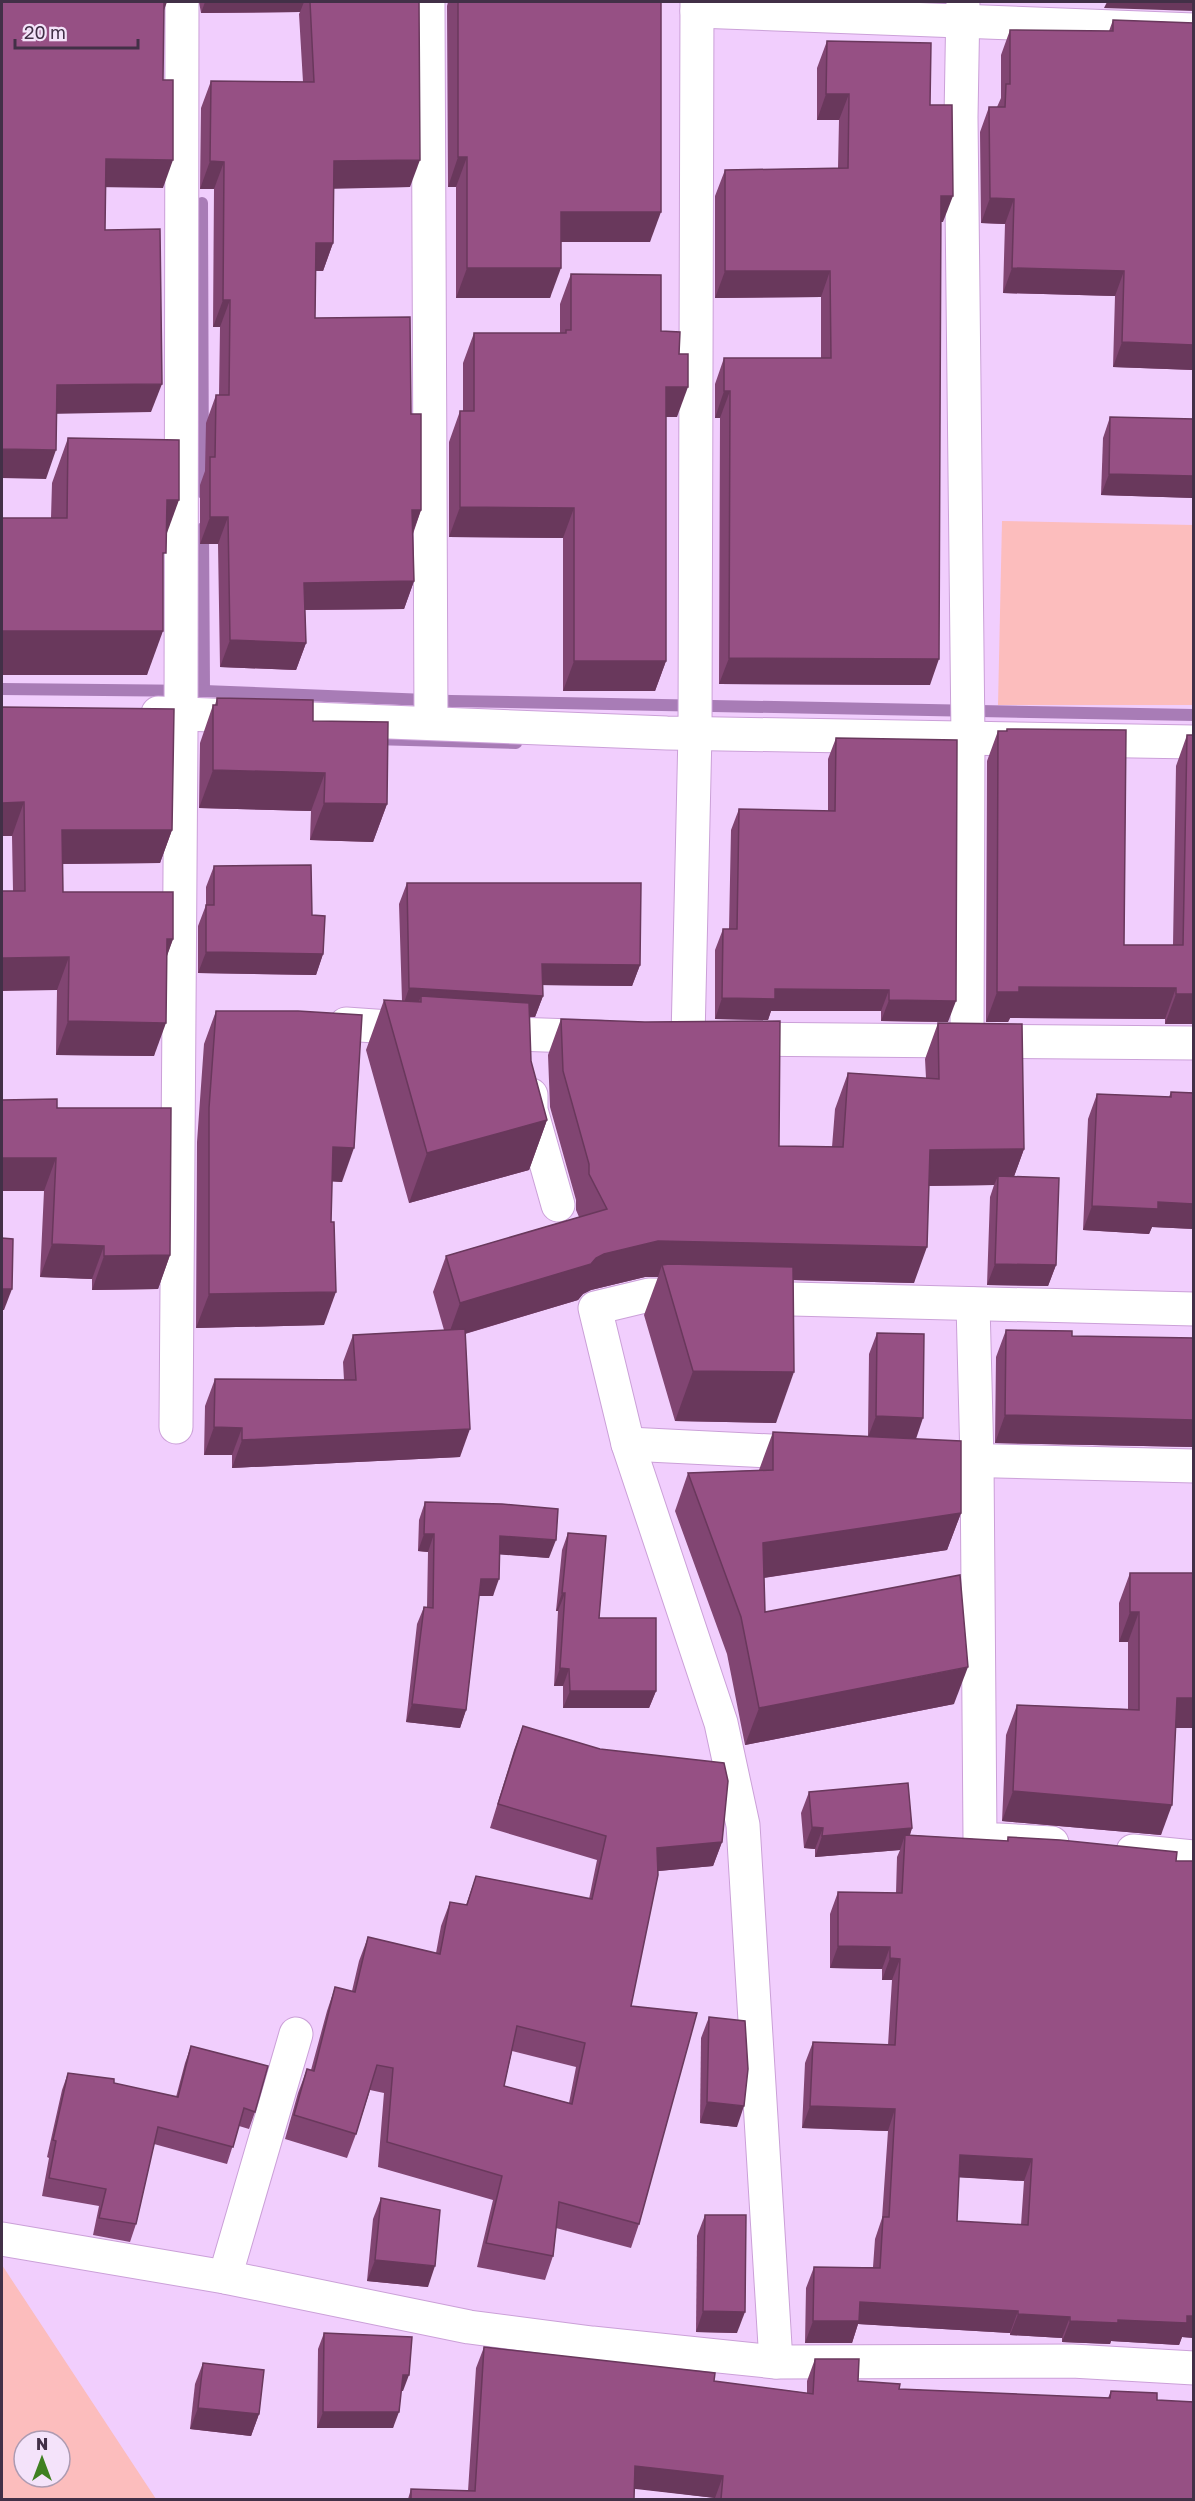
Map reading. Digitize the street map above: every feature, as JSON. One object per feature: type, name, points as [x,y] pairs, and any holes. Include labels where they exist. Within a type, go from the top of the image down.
[{"type":"street","points":[[176,1427],[182,2]]},
{"type":"street","points":[[428,2],[431,723]]},
{"type":"street","points":[[688,1038],[695,734],[697,6],[963,11],[1194,30]]},
{"type":"street","points":[[963,11],[961,117],[968,738],[967,1041]]},
{"type":"street","points":[[126,713],[180,711],[695,734],[1194,742]]},
{"type":"street","points":[[346,1024],[529,1036],[1194,1043]]},
{"type":"street","points":[[529,1036],[531,1110],[558,1205]]},
{"type":"street","points":[[776,2362],[742,1825],[722,1723],[628,1444],[595,1308],[649,1295],[1194,1309]]},
{"type":"street","points":[[973,1304],[977,1461],[980,1839],[1194,1857]]},
{"type":"street","points":[[628,1444],[837,1454]]},
{"type":"street","points":[[930,1459],[1194,1466]]},
{"type":"street","points":[[225,2277],[296,2034]]},
{"type":"street","points":[[2,2239],[225,2277],[469,2327],[592,2343],[776,2362],[1072,2361],[1194,2368]]},
{"type":"shaded area","points":[[1002,521],[1193,525],[1193,705],[998,705]]},
{"type":"shaded area","points":[[2,2265],[156,2499],[2,2499]]},
{"type":"building","points":[[2,2],[164,2],[163,80],[173,80],[173,160],[106,159],[105,230],[160,229],[162,384],[57,385],[56,450],[2,449]]},
{"type":"building","points":[[310,2],[419,2],[420,160],[334,161],[333,243],[316,243],[315,318],[410,317],[411,414],[421,414],[421,510],[412,510],[414,581],[304,583],[306,643],[230,640],[228,517],[210,517],[210,457],[215,457],[216,395],[229,395],[230,300],[223,300],[224,162],[210,161],[211,81],[314,82]]},
{"type":"building","points":[[458,2],[661,2],[661,212],[561,212],[561,268],[467,268],[467,157],[458,157]]},
{"type":"building","points":[[1113,20],[1194,23],[1194,345],[1122,342],[1124,271],[1012,268],[1014,199],[990,198],[989,107],[1005,107],[1006,84],[1010,84],[1010,30],[1113,31]]},
{"type":"building","points":[[827,41],[931,43],[930,105],[952,105],[953,196],[941,196],[939,659],[729,658],[730,391],[724,391],[724,358],[831,358],[830,271],[725,271],[725,170],[848,168],[849,94],[826,94]]},
{"type":"building","points":[[571,274],[661,275],[661,331],[680,332],[679,354],[688,354],[688,387],[666,387],[666,661],[574,661],[574,508],[460,507],[460,411],[474,411],[474,333],[566,333],[566,330],[571,330]]},
{"type":"building","points":[[1110,417],[1194,419],[1194,476],[1109,474]]},
{"type":"building","points":[[68,438],[179,440],[179,500],[167,500],[166,553],[163,553],[163,631],[2,631],[2,518],[67,518]]},
{"type":"building","points":[[217,698],[313,700],[313,721],[388,722],[387,804],[324,803],[325,773],[213,770],[213,705],[217,705]]},
{"type":"building","points":[[2,707],[174,709],[172,830],[62,830],[63,892],[173,892],[173,939],[167,939],[166,1023],[68,1021],[69,957],[2,958],[2,891],[25,891],[24,802],[2,803]]},
{"type":"building","points":[[1007,729],[1126,730],[1124,945],[1183,945],[1187,735],[1194,735],[1194,994],[1176,994],[1176,988],[1019,987],[1019,992],[997,992],[998,731],[1007,731]]},
{"type":"building","points":[[836,738],[957,740],[956,1001],[889,1000],[889,990],[775,989],[775,999],[722,998],[723,929],[737,929],[739,809],[835,811]]},
{"type":"building","points":[[311,865],[312,915],[325,916],[323,954],[206,952],[206,905],[214,905],[214,866]]},
{"type":"building","points":[[407,883],[641,883],[640,965],[542,964],[543,996],[409,988]]},
{"type":"building","points":[[421,996],[529,1003],[531,1061],[547,1120],[427,1153],[384,1000],[421,1002]]},
{"type":"building","points":[[216,1011],[298,1011],[362,1015],[354,1148],[333,1147],[331,1222],[334,1222],[336,1292],[209,1294],[209,1108]]},
{"type":"building","points":[[561,1019],[645,1022],[780,1021],[779,1146],[843,1147],[848,1073],[939,1079],[938,1023],[1022,1024],[1024,1149],[930,1150],[927,1247],[658,1241],[604,1254],[591,1264],[460,1303],[446,1256],[607,1209],[589,1174],[589,1164],[563,1071]]},
{"type":"building","points":[[1171,1092],[1194,1093],[1194,1204],[1158,1202],[1158,1209],[1092,1206],[1097,1094],[1171,1097]]},
{"type":"building","points":[[57,1099],[57,1108],[171,1108],[170,1255],[104,1256],[104,1246],[52,1244],[56,1158],[2,1158],[2,1100]]},
{"type":"building","points":[[998,1176],[1059,1178],[1056,1265],[995,1264]]},
{"type":"building","points":[[2,1238],[13,1239],[12,1289],[2,1289]]},
{"type":"building","points":[[662,1265],[793,1267],[794,1372],[693,1371]]},
{"type":"building","points":[[465,1329],[470,1429],[242,1440],[242,1428],[214,1427],[215,1379],[356,1380],[353,1335]]},
{"type":"building","points":[[1006,1330],[1072,1331],[1072,1336],[1194,1338],[1194,1420],[1005,1415]]},
{"type":"building","points":[[877,1333],[924,1334],[923,1418],[876,1416]]},
{"type":"building","points":[[773,1432],[961,1441],[961,1513],[763,1543],[765,1612],[960,1575],[968,1667],[759,1708],[741,1617],[688,1473],[773,1470]]},
{"type":"building","points":[[425,1502],[502,1504],[558,1509],[556,1540],[500,1536],[499,1579],[481,1579],[466,1710],[412,1704],[424,1607],[433,1608],[434,1534],[424,1534]]},
{"type":"building","points":[[568,1533],[606,1536],[599,1618],[656,1618],[656,1691],[570,1691],[569,1669],[560,1668],[565,1593],[562,1593]]},
{"type":"building","points":[[1130,1573],[1194,1573],[1194,1698],[1177,1698],[1172,1805],[1013,1791],[1017,1705],[1139,1710],[1139,1612],[1130,1612]]},
{"type":"building","points":[[523,1726],[600,1749],[724,1763],[728,1781],[722,1842],[657,1848],[658,1875],[631,2006],[697,2013],[639,2224],[559,2202],[553,2256],[486,2243],[502,2176],[387,2142],[393,2068],[377,2065],[356,2134],[294,2115],[307,2069],[314,2071],[335,1987],[355,1992],[368,1937],[440,1954],[450,1902],[467,1905],[476,1876],[592,1899],[606,1836],[498,1804]],"holes":[[[517,2026],[585,2043],[572,2104],[504,2086]]]},
{"type":"building","points":[[908,1783],[912,1828],[822,1836],[823,1828],[812,1827],[809,1792]]},
{"type":"building","points":[[905,1835],[1008,1841],[1008,1837],[1060,1840],[1177,1852],[1176,1861],[1194,1861],[1194,2316],[1187,2316],[1187,2323],[1118,2320],[1118,2323],[1070,2321],[1070,2317],[1018,2314],[1018,2311],[860,2302],[859,2321],[813,2321],[814,2267],[880,2268],[883,2217],[889,2217],[895,2109],[810,2106],[813,2042],[895,2045],[900,1959],[890,1958],[890,1947],[838,1946],[838,1892],[902,1893]],"holes":[[[960,2155],[1032,2159],[1028,2225],[957,2221]]]},
{"type":"building","points":[[709,2017],[745,2021],[748,2069],[744,2106],[707,2102]]},
{"type":"building","points":[[191,2046],[268,2066],[255,2112],[244,2108],[233,2147],[158,2127],[136,2224],[99,2218],[106,2189],[49,2178],[56,2141],[53,2140],[68,2073],[114,2079],[114,2083],[178,2097]]},
{"type":"building","points":[[381,2198],[440,2210],[435,2266],[375,2260]]},
{"type":"building","points":[[705,2215],[746,2215],[745,2312],[703,2311]]},
{"type":"building","points":[[324,2333],[412,2337],[409,2375],[403,2375],[399,2412],[323,2412]]},
{"type":"building","points":[[484,2347],[715,2373],[714,2381],[813,2394],[815,2359],[859,2359],[858,2381],[900,2384],[899,2389],[1110,2398],[1111,2391],[1157,2393],[1157,2400],[1194,2402],[1194,2499],[721,2499],[723,2476],[635,2466],[634,2499],[411,2499],[411,2489],[475,2491]]},
{"type":"building","points":[[203,2363],[264,2370],[259,2414],[198,2408]]},
{"type":"waterway","points":[[202,203],[203,493]]},
{"type":"waterway","points":[[203,528],[204,691]]},
{"type":"waterway","points":[[2,689],[204,691],[451,701],[1194,715]]},
{"type":"waterway","points":[[372,739],[516,743]]}]
